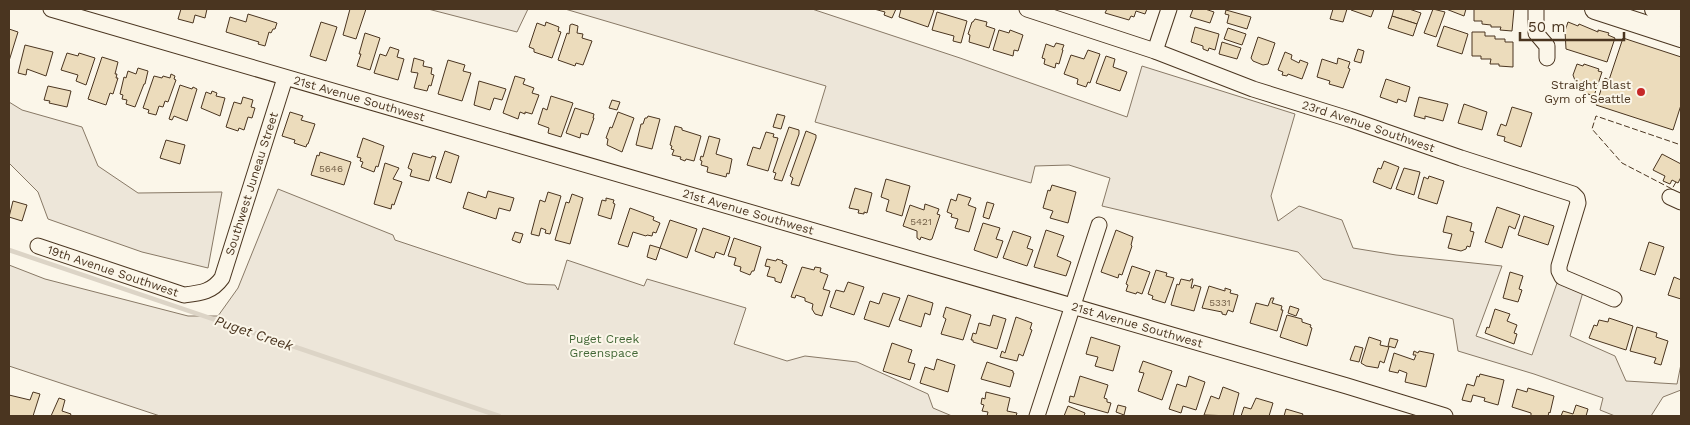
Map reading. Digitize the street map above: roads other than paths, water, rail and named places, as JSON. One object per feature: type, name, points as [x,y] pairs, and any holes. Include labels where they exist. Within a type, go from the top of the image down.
[{"type":"main road","points":[[1595,9],[1681,37]]},
{"type":"main road","points":[[1655,9],[1681,17]]},
{"type":"street","name":"21st Avenue Southwest","points":[[51,9],[1445,416]]},
{"type":"street","name":"23rd Avenue Southwest","points":[[1028,9],[1155,51],[1253,89],[1573,194],[1577,198],[1578,203],[1559,271],[1562,277],[1614,299]]},
{"type":"street","points":[[1155,51],[1168,9]]},
{"type":"street","points":[[1536,9],[1536,32],[1547,46],[1547,58]]},
{"type":"street","name":"Southwest Juneau Street","points":[[215,287],[222,278],[285,78]]},
{"type":"street","points":[[1037,416],[1099,225]]},
{"type":"street","name":"19th Avenue Southwest","points":[[38,246],[184,295],[202,293],[215,287]]},
{"type":"waterway","name":"Puget Creek","points":[[9,250],[499,416]]},
{"type":"place","name":"Straight Blast Gym of Seattle","points":[[1641,92]]},
{"type":"park label","name":"Puget Creek Greenspace","points":[[604,346]]}]
